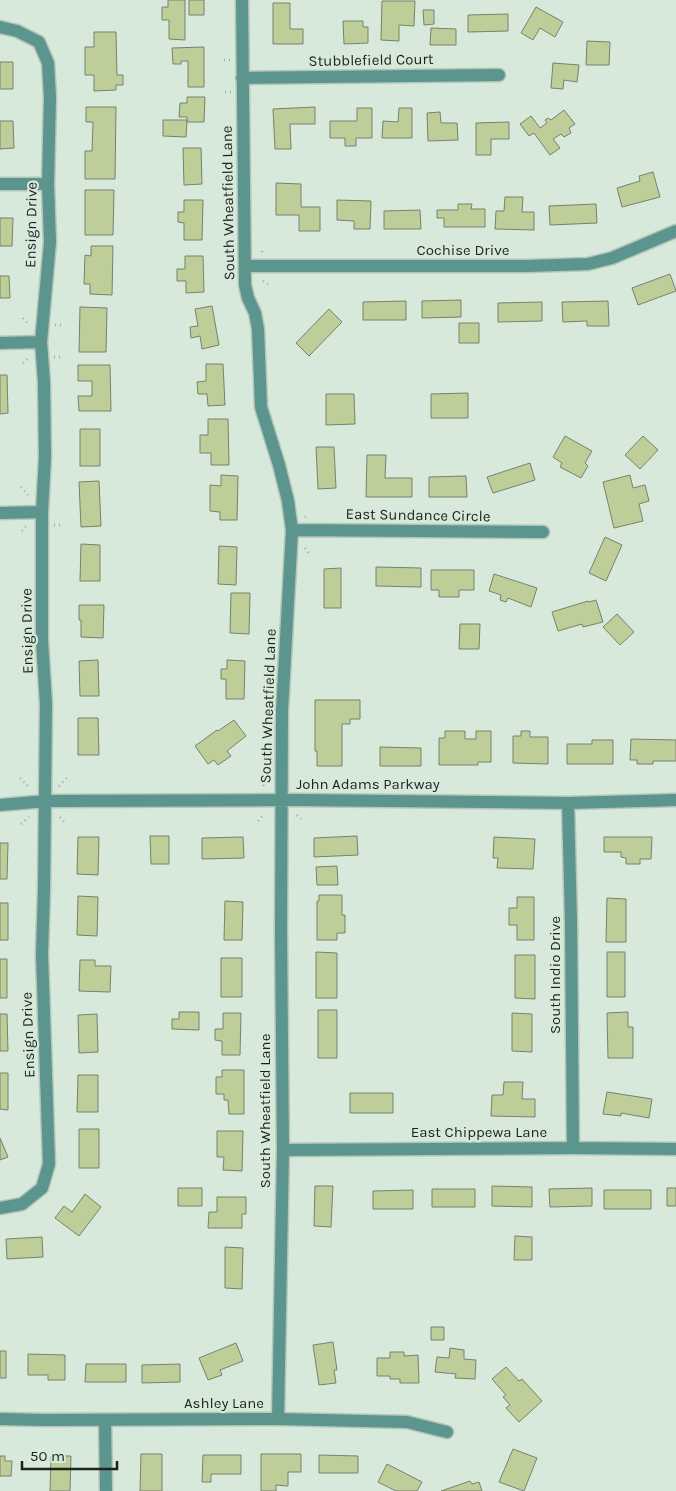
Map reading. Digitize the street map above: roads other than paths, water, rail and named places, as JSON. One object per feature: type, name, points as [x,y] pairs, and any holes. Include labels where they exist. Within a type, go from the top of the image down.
[{"type":"street","name":"South Wheatfield Lane","points":[[242,0],[245,285],[248,298],[255,313],[258,329],[261,407],[280,465],[292,530],[282,711],[282,1150],[278,1419]]},
{"type":"street","name":"Ensign Drive","points":[[0,27],[17,31],[39,42],[48,63],[50,97],[48,184],[50,242],[41,342],[45,448],[42,512],[42,641],[46,704],[46,801],[42,954],[49,1164],[42,1188],[22,1204],[0,1208]]},
{"type":"street","name":"Stubblefield Court","points":[[242,78],[499,75]]},
{"type":"street","points":[[0,184],[48,184]]},
{"type":"street","name":"Cochise Drive","points":[[244,266],[527,266],[588,264],[619,256],[676,231]]},
{"type":"street","points":[[0,343],[41,342]]},
{"type":"street","points":[[0,513],[42,512]]},
{"type":"street","name":"East Sundance Circle","points":[[292,530],[543,532]]},
{"type":"street","name":"John Adams Parkway","points":[[0,805],[46,801],[282,800],[568,803],[676,800]]},
{"type":"street","name":"South Indio Drive","points":[[568,803],[573,1148]]},
{"type":"street","name":"East Chippewa Lane","points":[[282,1150],[676,1148]]},
{"type":"street","name":"Ashley Lane","points":[[0,1419],[278,1419],[407,1422],[447,1432]]},
{"type":"street","points":[[105,1420],[106,1491]]}]
